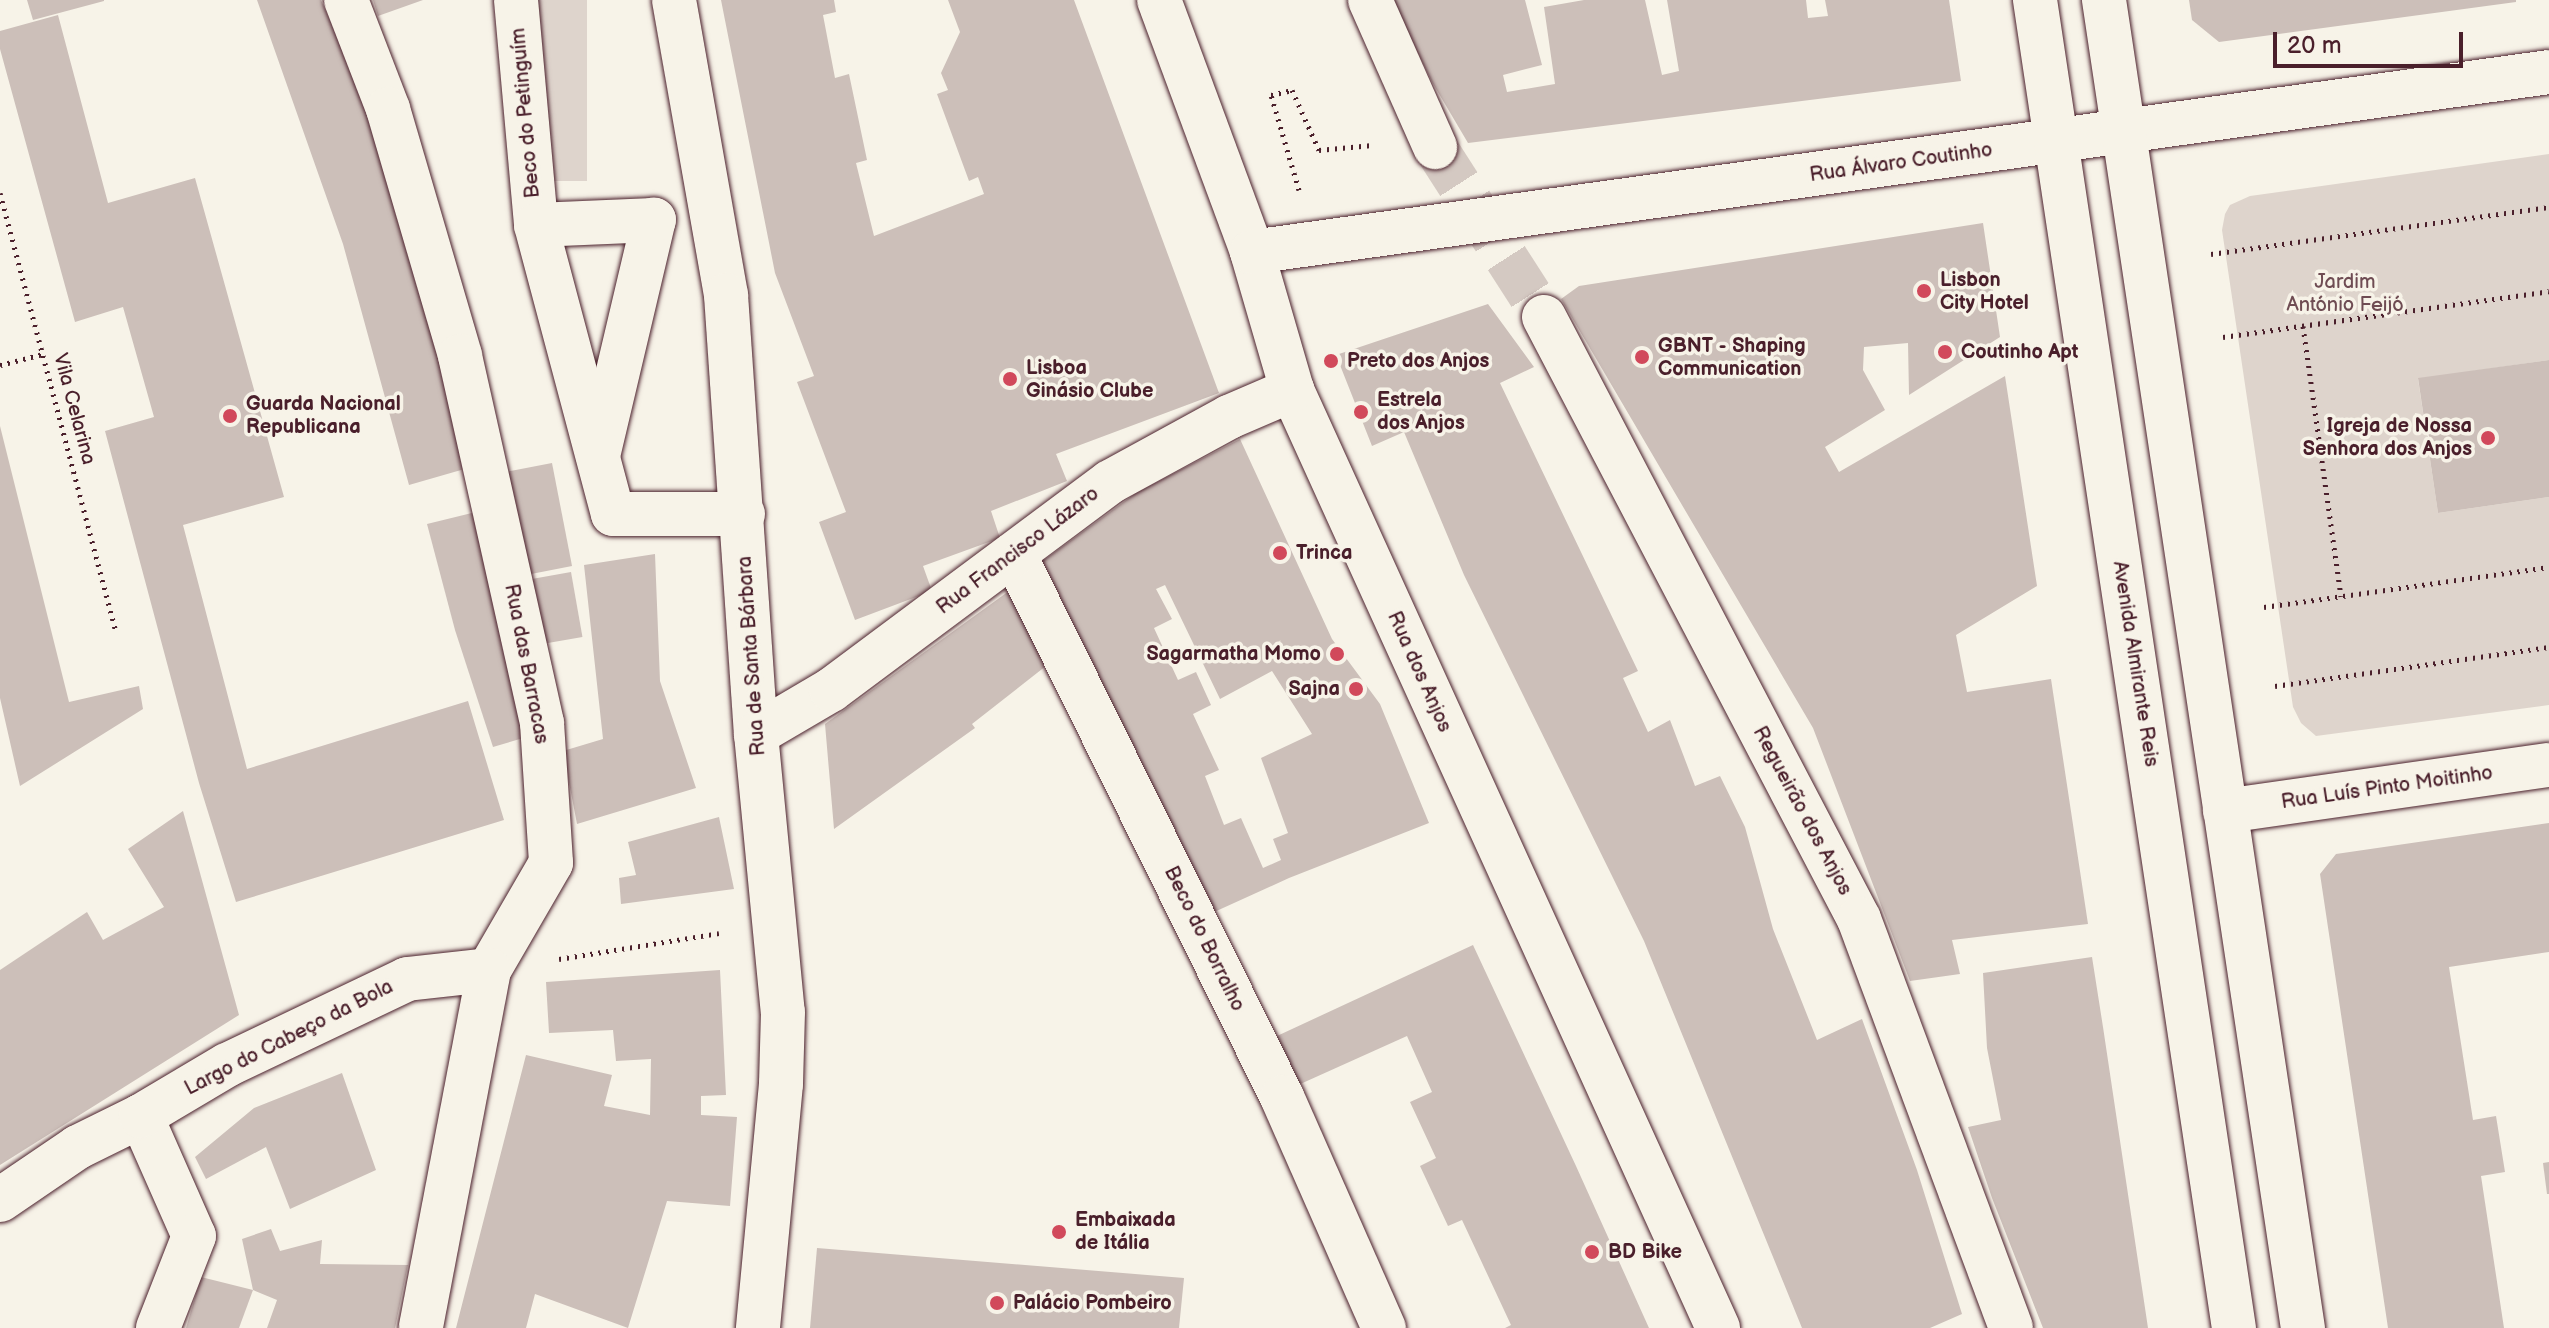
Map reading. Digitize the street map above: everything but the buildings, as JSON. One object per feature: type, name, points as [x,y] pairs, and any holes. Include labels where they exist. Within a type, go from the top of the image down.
[{"type":"street","name":"Rua das Barracas","points":[[346,0],[388,109],[460,356],[542,723],[551,863],[489,970],[421,1328]]},
{"type":"street","name":"Beco do Petinguím","points":[[516,0],[536,225],[613,514],[743,514]]},
{"type":"street","name":"Rua de Santa Bárbara","points":[[674,0],[726,295],[756,734],[783,1012],[781,1084],[759,1322]]},
{"type":"street","name":"Rua dos Anjos","points":[[1159,0],[1252,252],[1292,390],[1718,1328]]},
{"type":"street","points":[[1370,0],[1435,147]]},
{"type":"street","name":"Avenida Almirante Reis","points":[[2035,0],[2234,1328]]},
{"type":"street","points":[[2104,0],[2303,1328]]},
{"type":"street","name":"Rua Álvaro Coutinho","points":[[1252,252],[2549,72]]},
{"type":"street","points":[[536,225],[654,220],[598,456]]},
{"type":"street","name":"Regueirão dos Anjos","points":[[1544,317],[1859,919],[2011,1328]]},
{"type":"street","name":"Rua Francisco Lázaro","points":[[756,734],[831,690],[1110,482],[1229,417],[1292,390]]},
{"type":"street","name":"Beco do Borralho","points":[[1014,554],[1282,1097],[1384,1328]]},
{"type":"street","name":"Rua Luís Pinto Moitinho","points":[[2225,811],[2549,765]]},
{"type":"street","name":"Largo do Cabeço da Bola","points":[[0,1200],[78,1147],[141,1116],[227,1065],[407,979],[489,970]]},
{"type":"street","points":[[141,1116],[194,1236],[158,1328]]},
{"type":"path","points":[[1290,155],[1271,95],[1292,90],[1319,150],[1362,147]]},
{"type":"path","name":"Vila Celarina","points":[[0,193],[116,633]]},
{"type":"path","points":[[2211,254],[2549,207]]},
{"type":"path","points":[[2223,337],[2549,291]]},
{"type":"path","points":[[2303,326],[2341,596]]},
{"type":"path","points":[[0,365],[43,354]]},
{"type":"path","points":[[2264,607],[2549,567]]},
{"type":"path","points":[[2275,686],[2549,647]]},
{"type":"path","points":[[543,961],[725,932]]},
{"type":"green space","points":[[534,0],[587,0],[587,181],[534,181]]},
{"type":"green space","name":"Jardim António Feijó","points":[[2549,154],[2549,360],[2418,379],[2438,513],[2549,497],[2549,705],[2316,736],[2301,723],[2293,707],[2222,230],[2225,214],[2230,205],[2250,196]]},
{"type":"tunnel","points":[[1435,147],[1544,317]]},
{"type":"place","name":"Lisbon City Hotel","points":[[1924,291]]},
{"type":"place","name":"Coutinho Apt","points":[[1945,352]]},
{"type":"place","name":"GBNT - Shaping Communication","points":[[1642,357]]},
{"type":"place","name":"Preto dos Anjos","points":[[1331,361]]},
{"type":"place","name":"Lisboa Ginásio Clube","points":[[1010,379]]},
{"type":"place","name":"Estrela dos Anjos","points":[[1361,412]]},
{"type":"place","name":"Guarda Nacional Republicana","points":[[230,416]]},
{"type":"place","name":"Igreja de Nossa Senhora dos Anjos","points":[[2488,438]]},
{"type":"place","name":"Trinca","points":[[1280,553]]},
{"type":"place","name":"Sagarmatha Momo","points":[[1337,654]]},
{"type":"place","name":"Sajna","points":[[1356,689]]},
{"type":"place","name":"Embaixada de Itália","points":[[1059,1232]]},
{"type":"place","name":"BD Bike","points":[[1592,1252]]},
{"type":"place","name":"Palácio Pombeiro","points":[[997,1303]]}]
